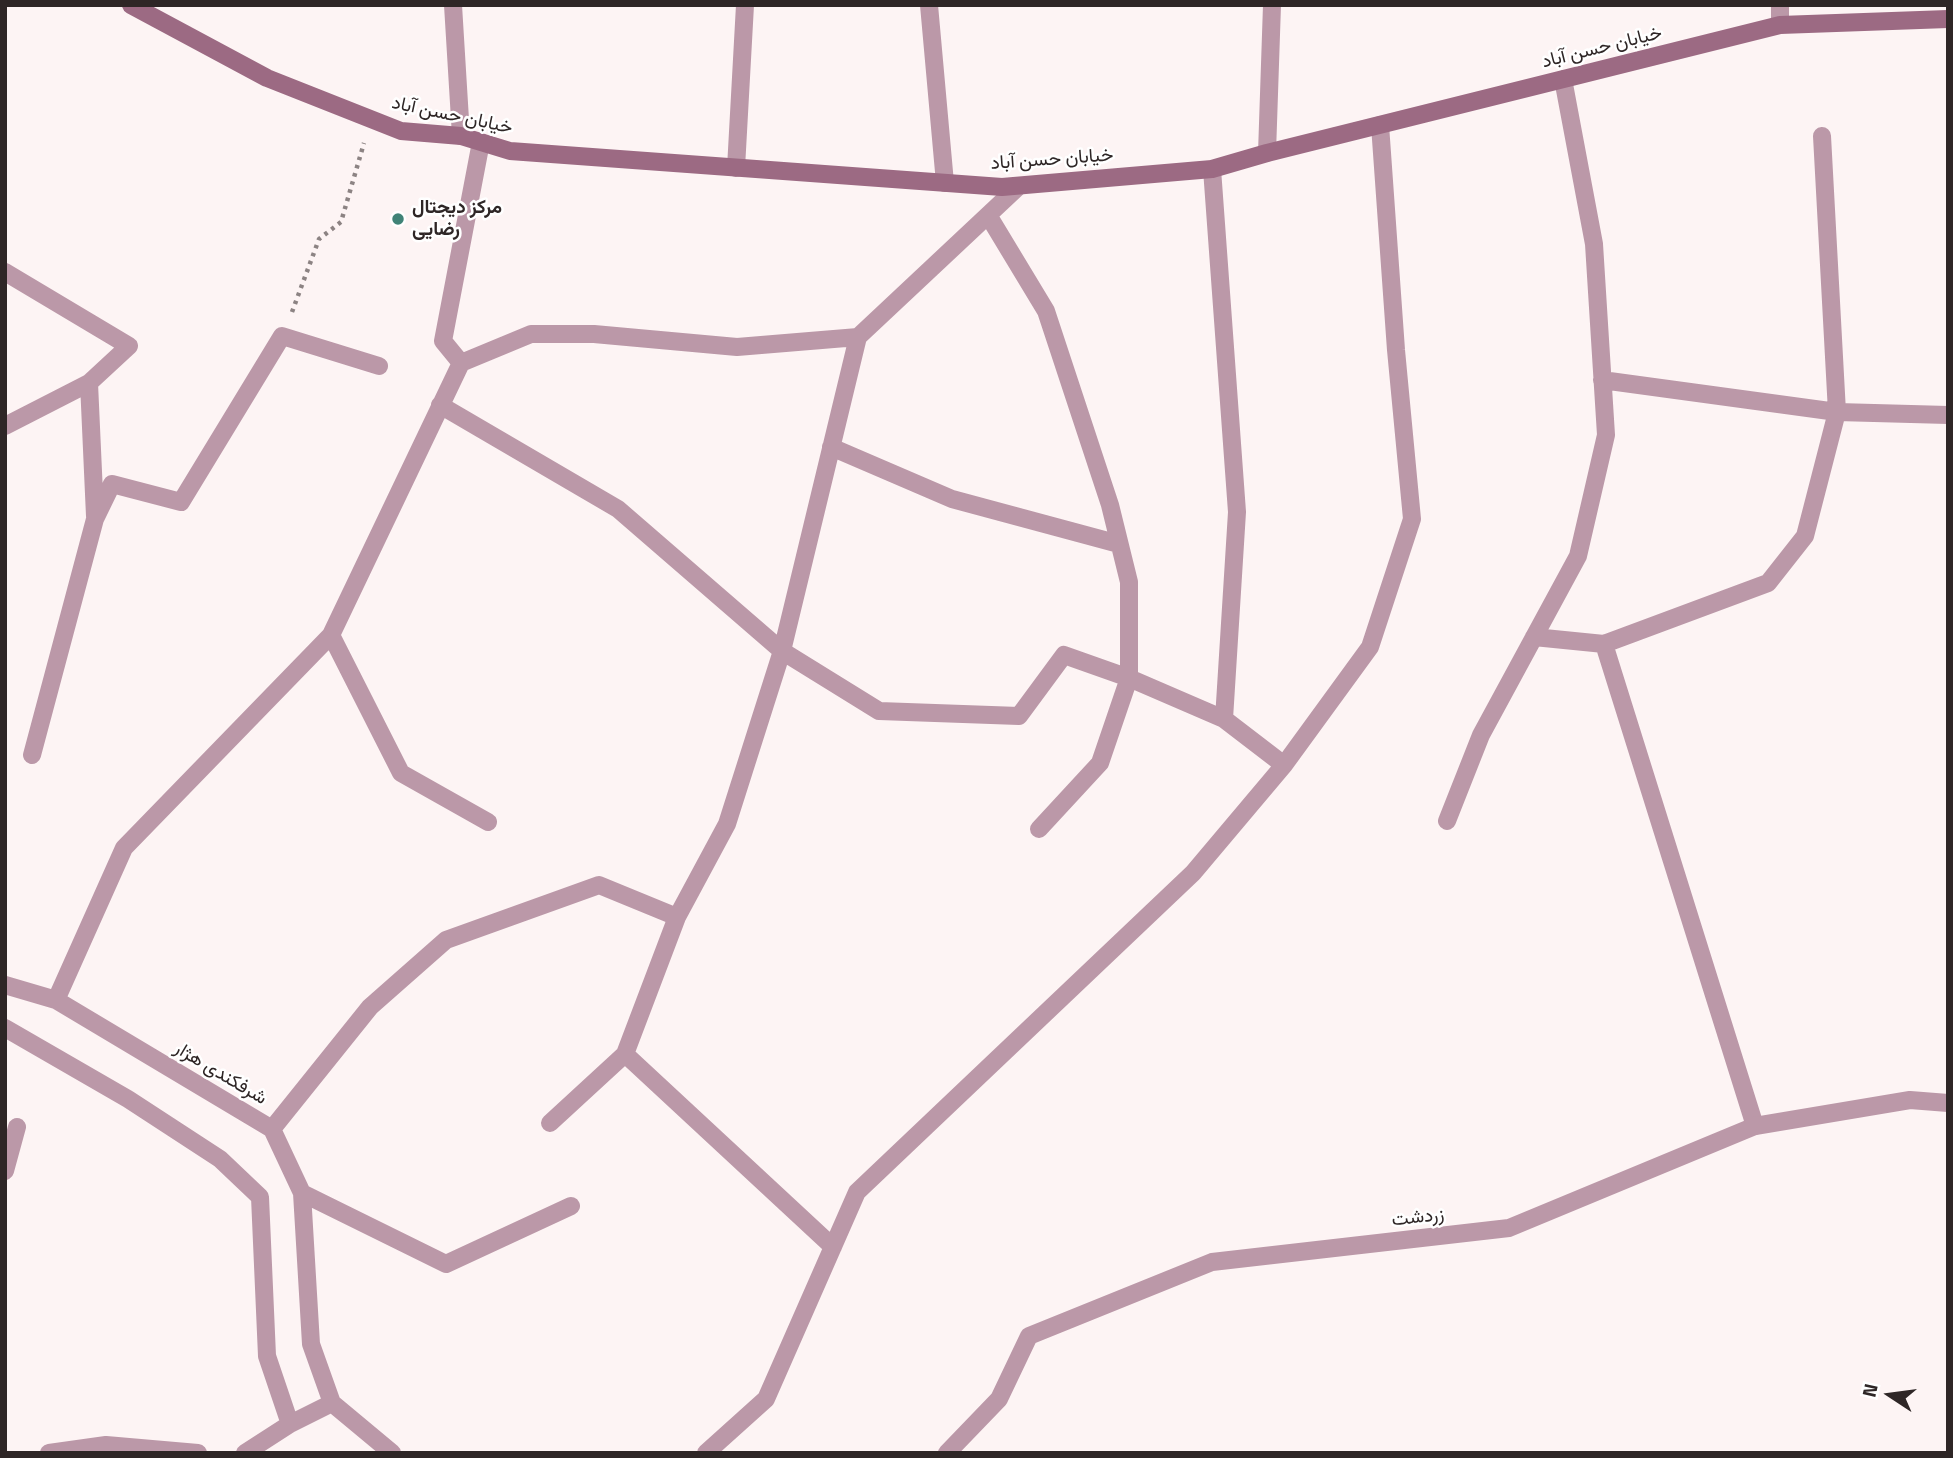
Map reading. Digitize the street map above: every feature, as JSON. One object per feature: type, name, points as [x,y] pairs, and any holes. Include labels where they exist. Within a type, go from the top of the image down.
[{"type":"main road","name":"خیابان حسن آباد","points":[[131,5],[267,79],[401,131],[461,136],[510,151],[1002,187],[1212,169],[1266,153],[1780,24],[1948,19]]},
{"type":"street","points":[[453,5],[461,136]]},
{"type":"street","points":[[736,167],[745,5]]},
{"type":"street","points":[[929,5],[945,183]]},
{"type":"street","points":[[1266,153],[1272,5]]},
{"type":"street","points":[[1780,5],[1780,24]]},
{"type":"street","points":[[1447,821],[1481,735],[1578,556],[1606,435],[1594,244],[1563,79]]},
{"type":"street","points":[[706,1453],[766,1399],[857,1192],[1193,873],[1284,765],[1370,647],[1412,519],[1396,350],[1380,124]]},
{"type":"street","points":[[1534,637],[1604,644],[1768,583],[1805,536],[1837,412],[1822,136]]},
{"type":"street","points":[[461,363],[443,341],[481,142]]},
{"type":"street","points":[[1212,169],[1237,512],[1224,719]]},
{"type":"street","points":[[550,1123],[625,1054],[677,917],[727,824],[782,651],[858,337],[1019,186]]},
{"type":"street","points":[[988,215],[1046,311],[1110,505],[1129,582],[1129,678],[1100,763],[1039,829]]},
{"type":"street","points":[[5,272],[129,346],[89,383],[5,426]]},
{"type":"street","points":[[55,1000],[124,848],[331,635],[461,363],[531,334],[594,334],[737,346],[858,337]]},
{"type":"street","points":[[32,755],[95,519],[112,484],[181,502],[282,336],[379,366]]},
{"type":"street","points":[[1602,380],[1837,412],[1948,415]]},
{"type":"street","points":[[89,383],[95,519]]},
{"type":"street","points":[[440,405],[618,509],[782,651],[879,711],[1019,716],[1064,655],[1129,678],[1224,719],[1284,765]]},
{"type":"street","points":[[831,447],[952,499],[1119,544]]},
{"type":"street","points":[[331,635],[401,773],[488,822]]},
{"type":"street","points":[[1604,644],[1755,1126]]},
{"type":"street","points":[[272,1129],[370,1007],[446,940],[599,885],[677,917]]},
{"type":"street","name":"شرفکندی هژار","points":[[5,985],[55,1000],[272,1129],[303,1193],[311,1344],[332,1403]]},
{"type":"street","points":[[5,1028],[128,1099],[220,1159],[260,1197],[267,1356],[290,1424]]},
{"type":"street","points":[[625,1054],[833,1247]]},
{"type":"street","name":"زردشت","points":[[947,1453],[999,1399],[1029,1336],[1212,1262],[1510,1228],[1755,1126],[1909,1100],[1948,1104]]},
{"type":"street","points":[[5,1171],[17,1127]]},
{"type":"street","points":[[303,1193],[446,1264],[570,1206]]},
{"type":"street","points":[[245,1453],[290,1424],[332,1403],[392,1453]]},
{"type":"street","points":[[49,1453],[106,1445],[198,1453]]},
{"type":"path","points":[[282,336],[319,239],[341,222],[371,119]]},
{"type":"place","name":"مرکز دیجتال رضایی","points":[[398,219]]}]
